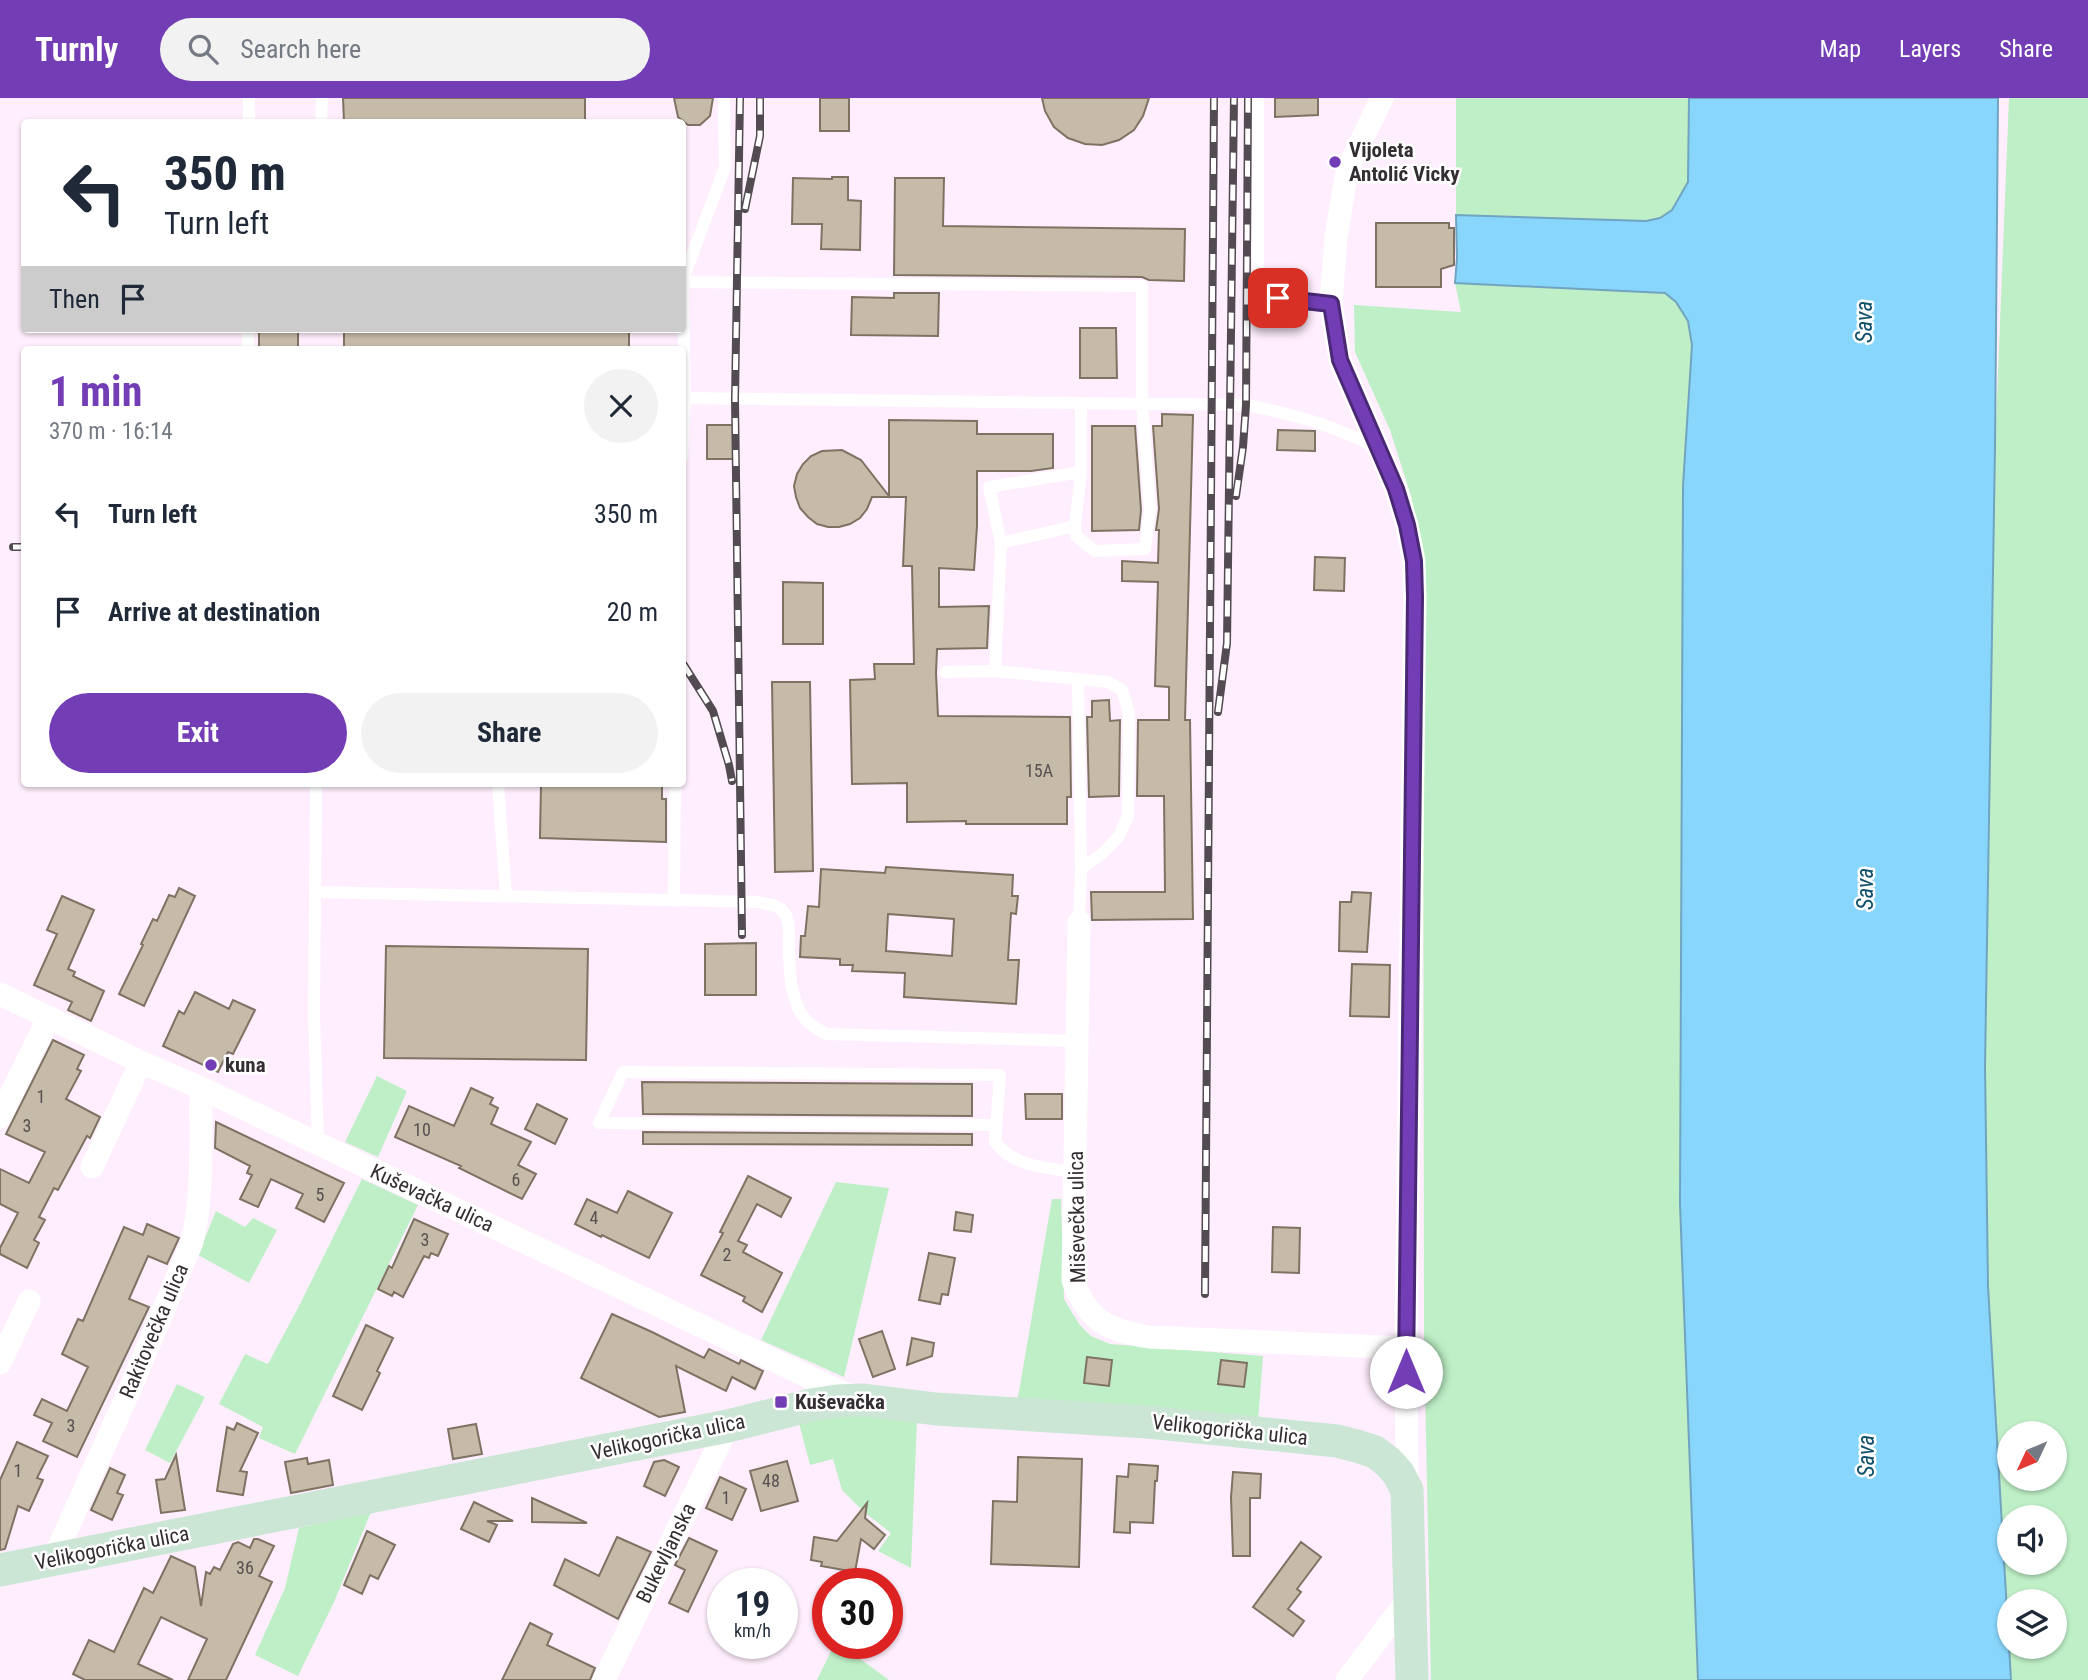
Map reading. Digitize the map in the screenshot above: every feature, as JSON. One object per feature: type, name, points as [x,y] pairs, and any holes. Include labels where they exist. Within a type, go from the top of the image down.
[{"type":"street","points":[[1382,98],[1347,170],[1336,237],[1331,304],[1340,360],[1396,489],[1407,525],[1414,573],[1406,1348],[1412,1680]]},
{"type":"street","name":"Miševečka ulica","points":[[1079,922],[1073,1280],[1081,1300],[1091,1314],[1122,1332],[1149,1336],[1406,1348]]},
{"type":"street","name":"Kuševačka ulica","points":[[0,994],[864,1401]]},
{"type":"street","points":[[0,1117],[48,1017]]},
{"type":"street","points":[[92,1167],[141,1062]]},
{"type":"street","name":"Rakitovečka ulica","points":[[52,1560],[130,1389],[192,1242],[198,1193],[201,1088]]},
{"type":"street","points":[[0,1363],[30,1301]]},
{"type":"street","name":"Velikogorička ulica","points":[[0,1570],[728,1426],[837,1401],[1148,1422],[1337,1441],[1376,1452],[1398,1473],[1407,1490]]},
{"type":"street","name":"Bukevljanska","points":[[604,1680],[728,1426]]},
{"type":"street","points":[[1347,1680],[1409,1598]]},
{"type":"lane","points":[[249,98],[249,119]]},
{"type":"lane","points":[[321,119],[322,98]]},
{"type":"lane","points":[[686,274],[725,167],[723,98]]},
{"type":"lane","points":[[1258,98],[1258,281],[1278,298],[1331,304]]},
{"type":"lane","points":[[686,282],[1142,286],[1142,402],[1150,510],[1144,549],[1095,551],[1076,536],[1081,472],[1081,403]]},
{"type":"lane","points":[[686,398],[1246,405],[1325,424],[1378,448]]},
{"type":"lane","points":[[995,671],[1001,543],[989,487],[1081,472]]},
{"type":"lane","points":[[1001,543],[1075,526]]},
{"type":"lane","points":[[945,672],[995,671],[1108,682],[1122,690],[1129,713],[1128,816],[1119,836],[1103,853],[1081,869]]},
{"type":"lane","points":[[1078,680],[1081,869],[1079,922]]},
{"type":"lane","points":[[316,787],[314,1014],[318,1144]]},
{"type":"lane","points":[[498,787],[506,896]]},
{"type":"lane","points":[[674,901],[675,787]]},
{"type":"lane","points":[[315,892],[757,902],[776,905],[785,913],[789,923],[789,954],[798,1007],[806,1020],[826,1034],[1078,1041]]},
{"type":"lane","points":[[996,1125],[599,1123],[623,1072],[1000,1075],[995,1142],[1010,1157],[1042,1167],[1076,1172]]},
{"type":"green space","points":[[1456,98],[1689,98],[1688,182],[1672,210],[1660,218],[1646,221],[1456,215]]},
{"type":"green space","points":[[2009,98],[2088,98],[2088,1680],[2011,1680],[2010,1659],[2067,1659],[2067,1589],[2006,1589],[2005,1575],[2067,1575],[2067,1505],[2001,1505],[2000,1491],[2067,1491],[2067,1421],[1997,1421],[1997,1437],[1988,1286],[1985,1066],[1995,448]]},
{"type":"green space","points":[[1455,283],[1665,293],[1676,302],[1688,321],[1692,345],[1683,486],[1680,1204],[1698,1680],[1431,1680],[1424,1336],[1423,562],[1412,499],[1390,430],[1355,352],[1354,305],[1461,312]]},
{"type":"green space","points":[[377,1076],[407,1091],[378,1157],[345,1142]]},
{"type":"green space","points":[[362,1179],[418,1205],[295,1454],[259,1438],[263,1427],[219,1404],[245,1354],[268,1364]]},
{"type":"green space","points":[[836,1182],[889,1188],[844,1377],[761,1340]]},
{"type":"green space","points":[[1052,1199],[1061,1199],[1064,1299],[1079,1324],[1091,1336],[1110,1344],[1263,1356],[1258,1421],[1017,1403]]},
{"type":"green space","points":[[216,1211],[245,1227],[253,1218],[277,1230],[249,1283],[198,1255]]},
{"type":"green space","points":[[177,1384],[205,1397],[170,1463],[145,1450]]},
{"type":"green space","points":[[835,1413],[917,1421],[911,1568],[878,1551],[891,1533],[842,1490],[833,1459],[810,1465],[799,1423]]},
{"type":"green space","points":[[371,1512],[334,1602],[298,1676],[255,1655],[285,1588],[299,1528]]},
{"type":"green space","points":[[827,1659],[860,1659],[889,1680],[817,1680]]},
{"type":"water","name":"Sava","points":[[1689,98],[1998,98],[1985,1066],[1988,1286],[1997,1440],[1997,1491],[2000,1491],[2001,1505],[1997,1505],[1997,1575],[2005,1575],[2006,1589],[1997,1589],[1997,1659],[2010,1659],[2011,1680],[1698,1680],[1680,1204],[1683,486],[1692,345],[1688,321],[1676,302],[1665,293],[1455,283],[1456,215],[1646,221],[1660,218],[1672,210],[1688,182]]},
{"type":"building","points":[[343,98],[585,98],[585,119],[344,119]]},
{"type":"building","points":[[674,98],[713,98],[710,116],[700,125],[688,125],[686,119],[678,117]]},
{"type":"building","points":[[820,98],[849,98],[849,131],[820,131]]},
{"type":"building","points":[[1042,98],[1149,98],[1143,116],[1134,130],[1119,140],[1102,145],[1085,144],[1068,138],[1054,127],[1045,111]]},
{"type":"building","points":[[1275,98],[1318,98],[1318,115],[1275,117]]},
{"type":"building","points":[[848,177],[848,200],[861,201],[860,250],[821,249],[822,224],[792,224],[793,178]]},
{"type":"building","points":[[895,178],[944,178],[943,226],[1185,229],[1184,281],[1149,280],[1142,277],[894,275]]},
{"type":"building","points":[[1376,223],[1449,223],[1449,228],[1454,228],[1454,265],[1441,269],[1441,287],[1376,287]]},
{"type":"building","points":[[894,293],[939,293],[938,336],[851,335],[852,297],[894,298]]},
{"type":"building","points":[[1080,328],[1116,328],[1117,378],[1080,378]]},
{"type":"building","points":[[259,333],[298,333],[298,346],[259,346]]},
{"type":"building","points":[[344,333],[629,333],[629,346],[344,346]]},
{"type":"building","points":[[1162,414],[1193,415],[1185,720],[1190,720],[1193,919],[1092,920],[1091,892],[1165,892],[1164,796],[1137,796],[1138,720],[1169,720],[1169,687],[1155,686],[1158,582],[1122,581],[1122,561],[1158,563],[1159,530],[1156,530],[1159,509],[1153,426],[1162,426]]},
{"type":"building","points":[[889,420],[977,421],[977,434],[1053,434],[1053,468],[1031,471],[977,471],[974,570],[939,568],[939,607],[989,606],[987,648],[937,649],[936,673],[938,716],[1070,717],[1071,797],[1067,797],[1067,824],[907,822],[907,783],[852,784],[850,680],[875,679],[874,664],[914,664],[912,566],[903,566],[906,497],[872,497],[860,518],[850,524],[828,527],[817,524],[800,508],[794,486],[797,474],[811,456],[822,451],[842,450],[861,460],[889,496]]},
{"type":"building","points":[[707,425],[735,425],[734,459],[707,459]]},
{"type":"building","points":[[1092,426],[1135,426],[1141,510],[1139,530],[1092,531]]},
{"type":"building","points":[[1278,430],[1315,431],[1315,451],[1277,450]]},
{"type":"building","points":[[1315,557],[1345,558],[1344,591],[1314,590]]},
{"type":"building","points":[[783,582],[823,583],[823,644],[783,644]]},
{"type":"building","points":[[772,682],[810,682],[813,871],[775,872]]},
{"type":"building","points":[[1109,700],[1110,721],[1120,720],[1119,796],[1089,797],[1087,717],[1092,717],[1092,701]]},
{"type":"building","points":[[541,787],[662,787],[662,799],[666,799],[666,842],[540,838]]},
{"type":"building","points":[[886,867],[1013,875],[1012,896],[1018,896],[1016,914],[1011,913],[1008,960],[1019,960],[1016,1004],[904,997],[905,973],[852,971],[853,965],[840,965],[840,959],[800,957],[801,936],[805,936],[808,906],[819,907],[821,869],[885,873]],"holes":[[[888,914],[954,919],[952,956],[886,951]]]},
{"type":"building","points":[[179,888],[195,896],[144,1006],[119,994],[153,919],[157,921],[169,895],[175,897]]},
{"type":"building","points":[[1352,892],[1371,893],[1367,952],[1339,951],[1340,902],[1351,902]]},
{"type":"building","points":[[62,896],[94,910],[68,969],[75,972],[73,976],[104,991],[91,1021],[68,1010],[72,1002],[34,985],[57,934],[47,930]]},
{"type":"building","points":[[756,943],[756,995],[705,995],[705,944]]},
{"type":"building","points":[[386,946],[588,949],[586,1060],[384,1058]]},
{"type":"building","points":[[1352,964],[1390,965],[1389,1017],[1350,1016]]},
{"type":"building","points":[[195,992],[229,1009],[233,1000],[255,1010],[233,1054],[228,1052],[218,1072],[163,1046],[179,1011],[184,1014]]},
{"type":"building","points":[[53,1040],[84,1055],[77,1069],[81,1071],[66,1099],[100,1117],[90,1138],[87,1136],[58,1190],[54,1188],[39,1217],[45,1220],[34,1240],[39,1243],[27,1268],[0,1254],[0,1248],[18,1213],[0,1204],[0,1169],[29,1183],[45,1152],[6,1134]]},
{"type":"building","points":[[642,1082],[972,1084],[972,1116],[643,1114]]},
{"type":"building","points":[[471,1088],[493,1098],[490,1104],[498,1108],[491,1124],[531,1142],[518,1165],[536,1174],[522,1199],[459,1168],[461,1166],[395,1137],[409,1106],[454,1126]]},
{"type":"building","points":[[1025,1094],[1062,1094],[1062,1119],[1026,1119]]},
{"type":"building","points":[[537,1104],[567,1119],[555,1144],[525,1129]]},
{"type":"building","points":[[216,1122],[344,1183],[324,1222],[296,1208],[303,1194],[271,1179],[258,1207],[240,1199],[252,1175],[247,1173],[250,1166],[215,1148]]},
{"type":"building","points":[[643,1132],[972,1134],[972,1145],[643,1144]]},
{"type":"building","points":[[748,1176],[791,1198],[781,1217],[757,1204],[738,1241],[747,1245],[743,1252],[782,1273],[762,1312],[743,1301],[745,1297],[701,1275]]},
{"type":"building","points":[[628,1191],[672,1213],[649,1258],[575,1224],[587,1199],[617,1213]]},
{"type":"building","points":[[956,1212],[973,1215],[971,1232],[954,1230]]},
{"type":"building","points":[[414,1219],[448,1234],[438,1256],[431,1253],[429,1258],[424,1256],[403,1297],[394,1292],[392,1296],[378,1289],[389,1266],[392,1268]]},
{"type":"building","points":[[147,1224],[179,1238],[167,1264],[148,1256],[129,1299],[149,1307],[77,1457],[43,1441],[52,1423],[34,1415],[42,1399],[67,1411],[88,1367],[62,1354],[78,1319],[83,1321],[124,1227],[143,1235]]},
{"type":"building","points":[[1273,1227],[1300,1228],[1299,1273],[1272,1272]]},
{"type":"building","points":[[929,1253],[955,1258],[948,1295],[942,1294],[940,1304],[919,1300]]},
{"type":"building","points":[[612,1314],[704,1358],[709,1349],[739,1364],[741,1360],[763,1371],[755,1389],[732,1377],[726,1391],[676,1366],[685,1412],[659,1417],[581,1378]]},
{"type":"building","points":[[366,1325],[393,1338],[362,1410],[333,1396]]},
{"type":"building","points":[[882,1331],[895,1369],[873,1377],[859,1339]]},
{"type":"building","points":[[912,1338],[934,1343],[932,1356],[907,1365]]},
{"type":"building","points":[[1087,1357],[1112,1360],[1109,1386],[1084,1383]]},
{"type":"building","points":[[1221,1360],[1247,1363],[1244,1387],[1218,1384]]},
{"type":"building","points":[[237,1423],[258,1433],[240,1471],[247,1472],[243,1495],[217,1491],[227,1427],[234,1430]]},
{"type":"building","points":[[476,1424],[482,1454],[453,1459],[448,1429]]},
{"type":"building","points":[[17,1442],[48,1456],[37,1478],[43,1480],[29,1511],[18,1506],[5,1549],[0,1550],[0,1480]]},
{"type":"building","points":[[176,1455],[185,1510],[161,1513],[156,1480],[165,1479]]},
{"type":"building","points":[[1018,1457],[1082,1459],[1079,1567],[991,1564],[993,1501],[1017,1502]]},
{"type":"building","points":[[307,1458],[308,1464],[329,1460],[333,1485],[291,1493],[285,1462]]},
{"type":"building","points":[[664,1460],[679,1467],[665,1496],[644,1486],[654,1462]]},
{"type":"building","points":[[787,1461],[798,1501],[761,1511],[750,1471]]},
{"type":"building","points":[[1129,1464],[1158,1466],[1153,1523],[1130,1522],[1130,1533],[1114,1532],[1117,1476],[1128,1477]]},
{"type":"building","points":[[110,1468],[125,1475],[117,1493],[123,1495],[112,1520],[91,1510]]},
{"type":"building","points":[[1233,1472],[1261,1474],[1260,1498],[1250,1498],[1250,1556],[1233,1556]]},
{"type":"building","points":[[720,1477],[746,1489],[732,1520],[706,1508]]},
{"type":"building","points":[[532,1498],[587,1523],[532,1522]]},
{"type":"building","points":[[474,1502],[513,1521],[487,1521],[497,1525],[489,1542],[461,1529]]},
{"type":"building","points":[[867,1503],[865,1518],[885,1535],[874,1549],[861,1539],[856,1568],[821,1566],[822,1562],[811,1560],[814,1537],[837,1541]]},
{"type":"building","points":[[367,1531],[395,1545],[378,1579],[370,1575],[362,1594],[344,1585]]},
{"type":"building","points":[[617,1537],[651,1552],[618,1619],[554,1585],[565,1559],[599,1576]]},
{"type":"building","points":[[689,1538],[717,1551],[688,1612],[669,1603],[685,1570],[675,1565]]},
{"type":"building","points":[[254,1539],[274,1546],[259,1576],[272,1582],[226,1680],[188,1680],[207,1639],[161,1617],[138,1664],[173,1680],[85,1680],[73,1674],[89,1640],[114,1652],[144,1588],[153,1593],[171,1556],[195,1567],[201,1606],[206,1572],[210,1574],[214,1567],[220,1570],[233,1544],[238,1542],[250,1548]]},
{"type":"building","points":[[1301,1542],[1321,1557],[1297,1589],[1301,1592],[1288,1609],[1304,1621],[1293,1636],[1253,1607]]},
{"type":"building","points":[[530,1623],[552,1634],[547,1645],[595,1668],[590,1680],[502,1680]]},
{"type":"railway","points":[[740,98],[735,399],[742,935]]},
{"type":"railway","points":[[745,209],[760,136],[760,98]]},
{"type":"railway","points":[[1205,1294],[1214,98]]},
{"type":"railway","points":[[1218,712],[1227,643],[1234,98]]},
{"type":"railway","points":[[1236,496],[1246,405],[1248,98]]},
{"type":"railway","points":[[13,547],[21,547]]},
{"type":"railway","points":[[686,668],[713,711],[732,781]]},
{"type":"place","name":"Vijoleta Antolić Vicky","points":[[1335,162]]},
{"type":"place","name":"kuna","points":[[211,1065]]},
{"type":"place","name":"Kuševačka","points":[[781,1402]]},
{"type":"route","points":[[1278,298],[1331,304],[1340,360],[1396,489],[1414,561],[1406,1372]]}]
